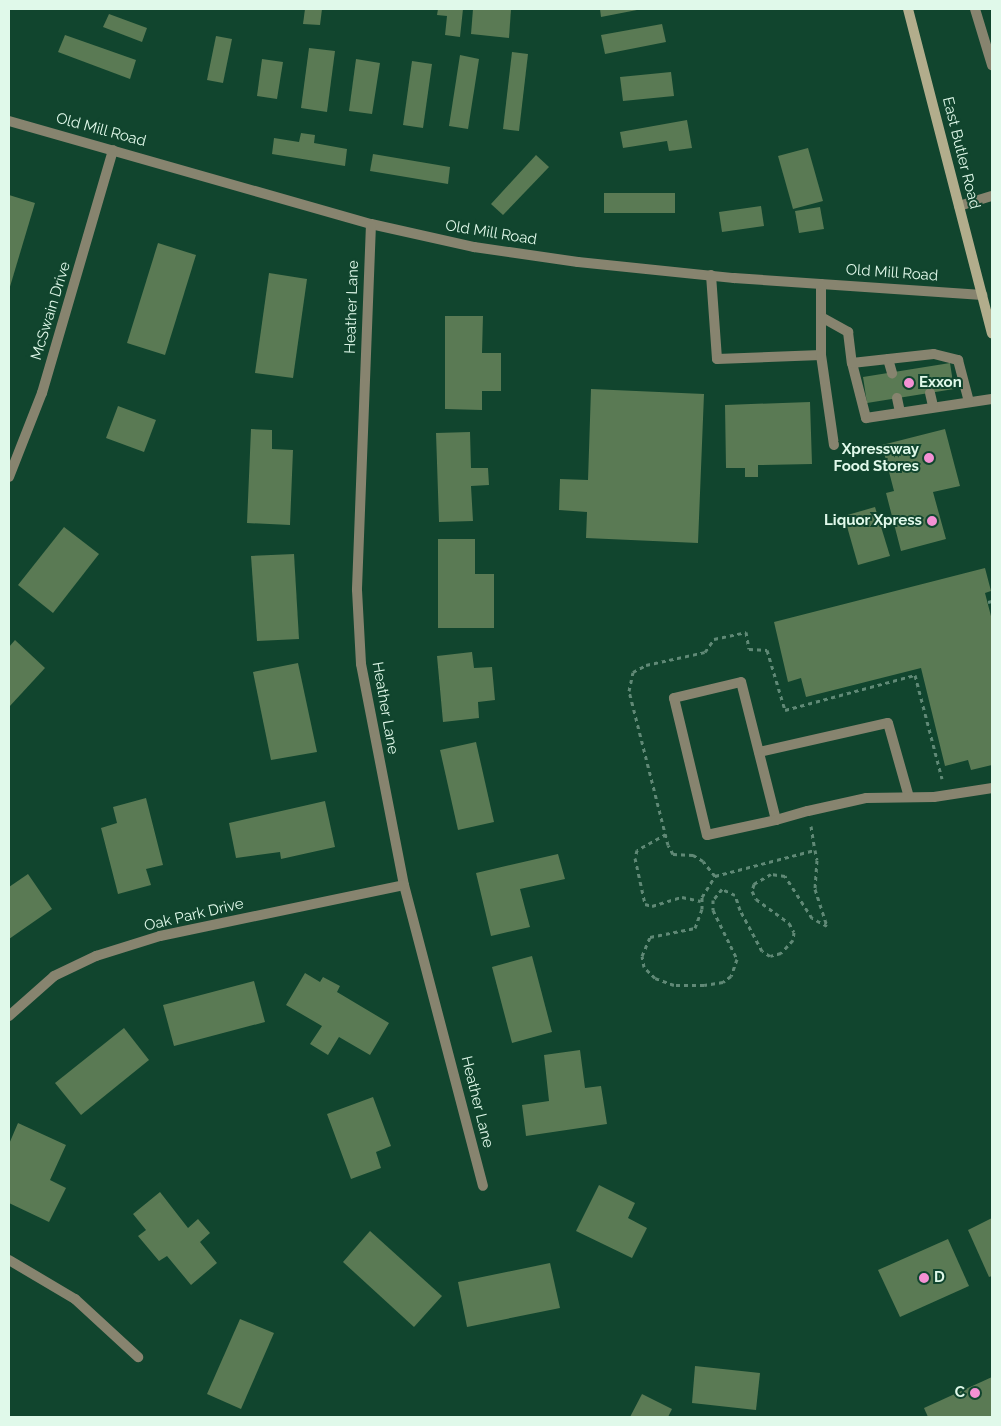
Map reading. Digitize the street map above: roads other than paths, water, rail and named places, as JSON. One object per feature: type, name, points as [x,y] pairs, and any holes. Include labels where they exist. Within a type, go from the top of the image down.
[{"type":"main road","name":"East Butler Road","points":[[908,9],[992,333]]},
{"type":"street","points":[[975,9],[992,65]]},
{"type":"street","name":"Old Mill Road","points":[[9,121],[371,224],[474,247],[578,262],[711,275],[982,295]]},
{"type":"street","name":"McSwain Drive","points":[[9,477],[42,394],[113,150]]},
{"type":"street","points":[[959,206],[992,196]]},
{"type":"street","name":"Heather Lane","points":[[371,224],[356,590],[361,664],[404,885],[484,1186]]},
{"type":"street","points":[[711,275],[717,359],[822,355]]},
{"type":"street","points":[[820,284],[823,318],[822,355],[834,445]]},
{"type":"street","points":[[823,318],[848,332],[852,362],[866,418],[934,406],[992,399]]},
{"type":"street","points":[[852,362],[934,354],[958,360],[969,402]]},
{"type":"street","points":[[920,356],[923,368]]},
{"type":"street","points":[[888,359],[892,372]]},
{"type":"street","points":[[930,393],[934,406]]},
{"type":"street","points":[[897,398],[900,412]]},
{"type":"street","points":[[776,820],[741,682],[674,698],[707,835],[776,820],[866,798],[909,798],[967,794],[992,788]]},
{"type":"street","points":[[759,752],[888,723],[909,798]]},
{"type":"street","name":"Oak Park Drive","points":[[9,1016],[54,976],[96,956],[160,936],[404,885]]},
{"type":"street","points":[[9,1260],[75,1299],[138,1357]]},
{"type":"place","name":"Exxon","points":[[909,383]]},
{"type":"place","name":"Xpressway Food Stores","points":[[929,458]]},
{"type":"place","name":"Liquor Xpress","points":[[932,521]]},
{"type":"place","name":"D","points":[[924,1278]]},
{"type":"place","name":"C","points":[[975,1393]]}]
